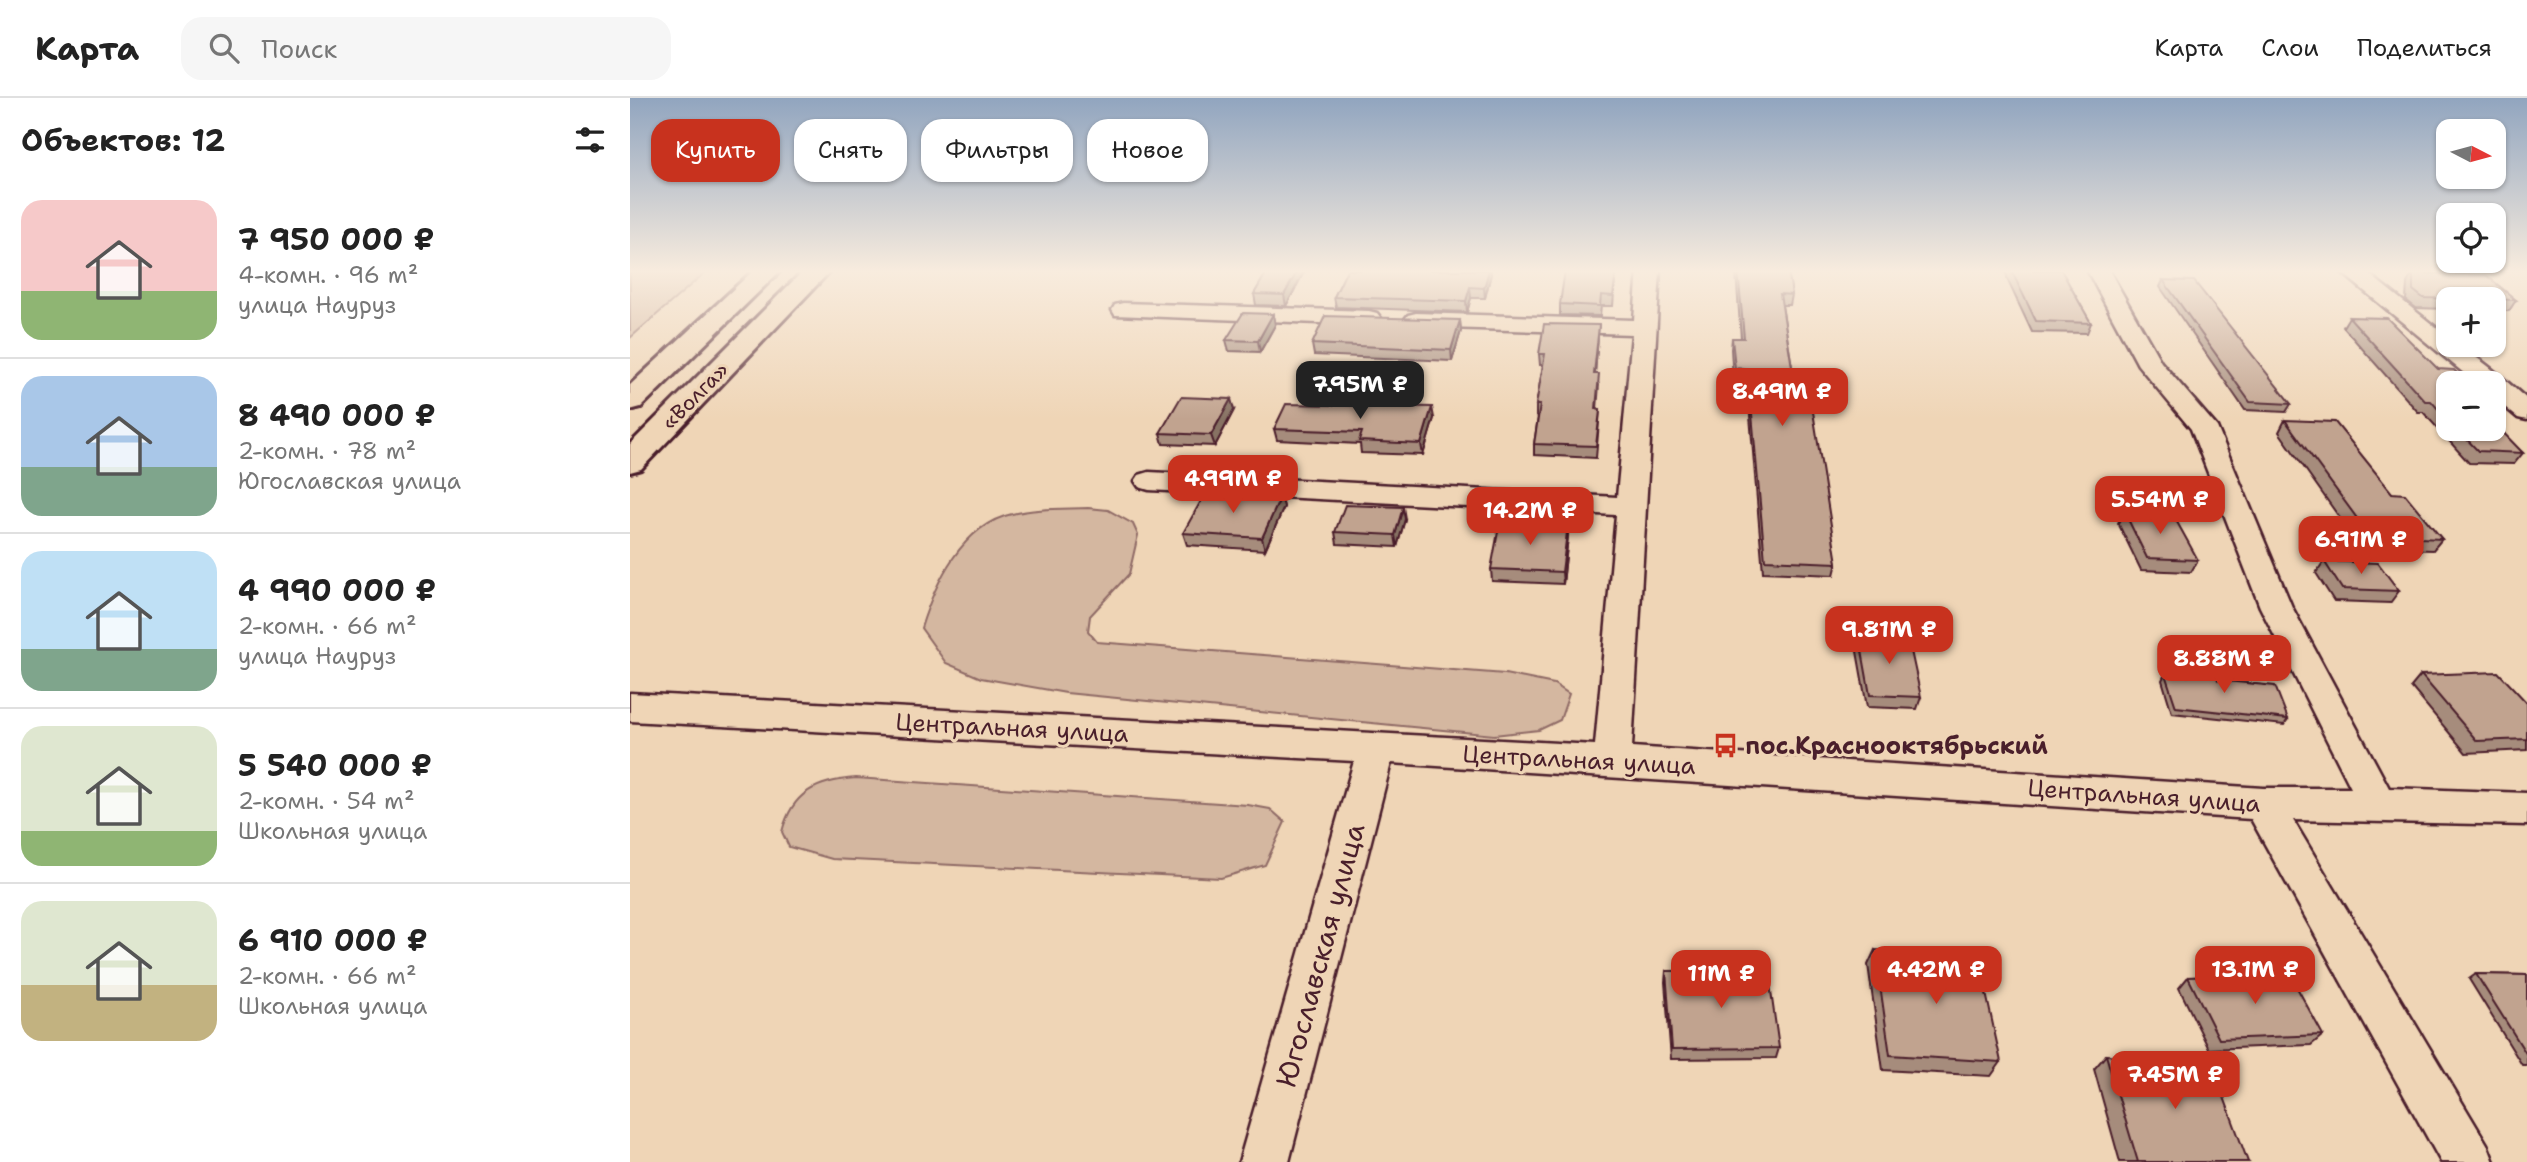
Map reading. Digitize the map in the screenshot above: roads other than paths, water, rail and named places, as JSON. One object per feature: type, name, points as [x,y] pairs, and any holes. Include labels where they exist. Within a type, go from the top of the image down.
[{"type":"highway","name":"«Волга»","points":[[630,401],[716,320]]},
{"type":"highway","name":"«Волга»","points":[[630,462],[770,320]]},
{"type":"street","points":[[1419,320],[1644,327]]},
{"type":"street","points":[[1612,761],[1645,320]]},
{"type":"street","points":[[2125,320],[2150,365],[2204,427],[2276,607],[2378,804]]},
{"type":"street","points":[[2412,320],[2477,371]]},
{"type":"street","points":[[2506,395],[2527,412]]},
{"type":"street","points":[[1149,481],[1629,508]]},
{"type":"street","name":"Центральная улица","points":[[630,707],[1612,761],[2263,804],[2378,804],[2527,809]]},
{"type":"street","name":"Югославская улица","points":[[1264,1162],[1376,748]]},
{"type":"street","points":[[2263,804],[2469,1162]]},
{"type":"place","name":"пос.Краснооктябрьский","points":[[1725,746]]}]
